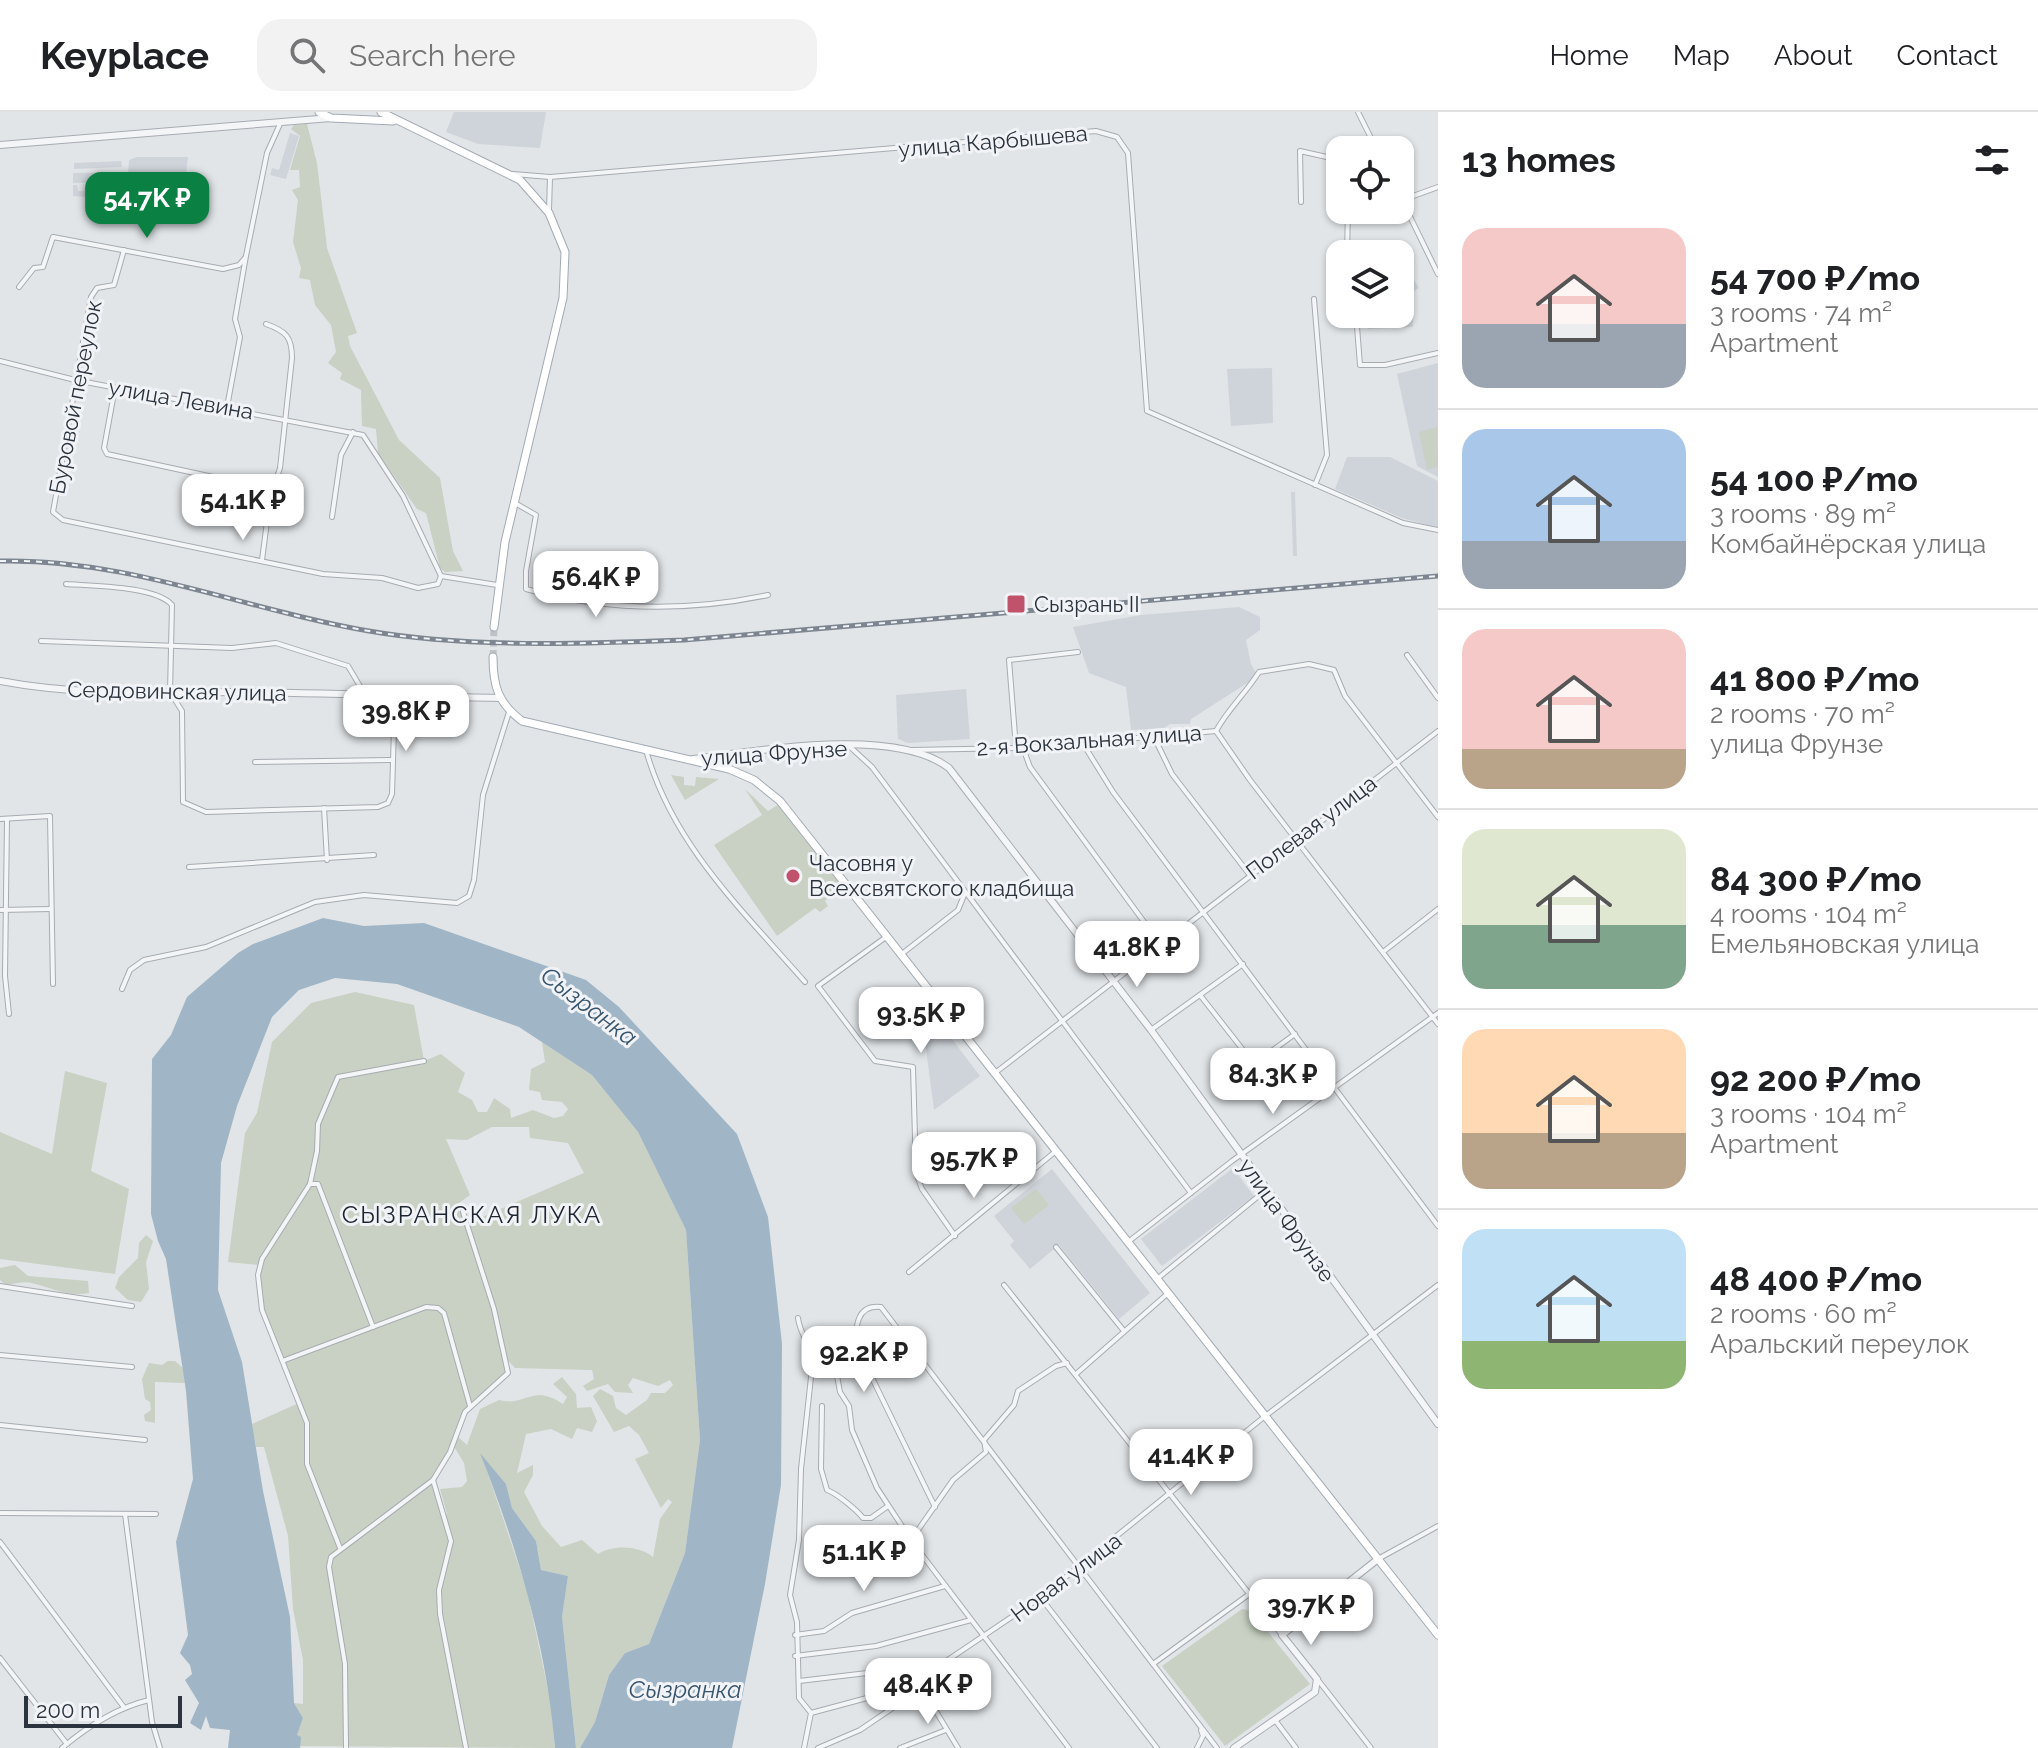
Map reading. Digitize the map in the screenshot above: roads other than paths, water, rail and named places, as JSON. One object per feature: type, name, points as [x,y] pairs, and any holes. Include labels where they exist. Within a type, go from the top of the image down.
[{"type":"main road","points":[[319,112],[333,118],[396,121]]},
{"type":"main road","points":[[333,118],[351,112]]},
{"type":"main road","points":[[381,112],[520,180],[549,213],[560,235],[567,270],[497,585],[494,627]]},
{"type":"main road","points":[[493,657],[494,685],[509,712],[539,727],[729,769],[754,780],[780,801],[903,953],[1166,1295],[1438,1635]]},
{"type":"street","points":[[295,122],[306,112]]},
{"type":"street","points":[[1358,112],[1370,136]]},
{"type":"street","points":[[0,145],[333,118]]},
{"type":"street","points":[[227,407],[240,337],[235,319],[246,256],[267,153],[280,124]]},
{"type":"street","name":"улица Карбышева","points":[[550,177],[1096,131],[1117,137],[1128,153],[1147,411],[1403,523],[1438,530]]},
{"type":"street","points":[[1301,202],[1300,151],[1326,157]]},
{"type":"street","points":[[506,173],[550,177],[549,213]]},
{"type":"street","points":[[1414,194],[1438,187]]},
{"type":"street","points":[[1414,224],[1438,274]]},
{"type":"street","points":[[19,287],[34,268],[43,267],[53,237],[223,269],[239,265],[246,256]]},
{"type":"street","name":"Буровой переулок","points":[[124,250],[114,285],[97,288],[91,297],[53,512],[63,520],[262,560]]},
{"type":"street","points":[[1314,299],[1327,455],[1315,485]]},
{"type":"street","points":[[266,324],[284,331],[292,342],[280,468],[270,499],[262,560],[337,577],[382,578],[418,588],[438,584],[441,576],[497,585]]},
{"type":"street","points":[[1357,328],[1360,365],[1385,365],[1438,353]]},
{"type":"street","name":"улица Левина","points":[[0,361],[75,380],[363,435],[403,496],[441,576]]},
{"type":"street","points":[[115,388],[104,448],[107,454],[227,480]]},
{"type":"street","points":[[332,517],[341,455],[353,432]]},
{"type":"street","points":[[515,503],[536,515],[526,571],[526,589],[609,607],[684,607],[768,595]]},
{"type":"street","points":[[66,584],[133,590],[166,598],[172,605],[170,692],[182,711],[183,802],[206,812],[388,803],[392,794],[395,695]]},
{"type":"street","points":[[41,641],[232,648],[276,643],[348,666],[364,693]]},
{"type":"street","points":[[1016,748],[1009,660],[1078,652]]},
{"type":"street","points":[[1407,655],[1438,698]]},
{"type":"street","name":"2-я Вокзальная улица","points":[[907,750],[1023,748],[1216,731],[1226,712],[1246,693],[1259,672],[1309,664],[1334,670],[1345,696],[1396,763]]},
{"type":"street","name":"Сердовинская улица","points":[[0,681],[36,688],[499,698]]},
{"type":"street","points":[[122,989],[130,970],[144,960],[206,947],[315,902],[364,895],[457,903],[469,896],[474,880],[483,795],[509,712]]},
{"type":"street","points":[[1216,731],[1438,1024]]},
{"type":"street","name":"Полевая улица","points":[[995,1073],[1295,838],[1438,731]]},
{"type":"street","points":[[1154,737],[1172,774],[1249,874]]},
{"type":"street","points":[[1081,741],[1113,792],[1204,909],[1438,1226]]},
{"type":"street","points":[[848,745],[872,767],[1191,1193]]},
{"type":"street","name":"улица Фрунзе","points":[[689,759],[848,745],[926,754],[949,768],[1151,1030],[1438,1424]]},
{"type":"street","points":[[1023,748],[1030,767],[1150,930],[1154,948]]},
{"type":"street","points":[[646,750],[653,777],[686,843],[718,879],[742,914],[805,982]]},
{"type":"street","points":[[729,769],[730,755]]},
{"type":"street","points":[[255,762],[392,760]]},
{"type":"street","points":[[1396,763],[1438,817]]},
{"type":"street","points":[[324,808],[327,860]]},
{"type":"street","points":[[0,819],[50,816],[53,984]]},
{"type":"street","points":[[7,819],[5,976],[9,1014]]},
{"type":"street","points":[[189,867],[374,855]]},
{"type":"street","points":[[903,953],[958,910],[965,893]]},
{"type":"street","points":[[0,910],[51,909]]},
{"type":"street","points":[[1383,953],[1438,909]]},
{"type":"street","points":[[888,935],[818,986],[875,1061],[913,1067],[916,1173],[922,1189],[955,1236]]},
{"type":"street","points":[[1151,1030],[1243,963]]},
{"type":"street","points":[[1200,995],[1254,1064],[1295,1034]]},
{"type":"street","points":[[1126,1243],[1438,1013]]},
{"type":"street","points":[[340,1548],[307,1464],[307,1423],[284,1371],[285,1360],[262,1310],[258,1275],[262,1259],[310,1184],[317,1151],[318,1124],[338,1077],[424,1061]]},
{"type":"street","points":[[909,1272],[1056,1151]]},
{"type":"street","points":[[310,1184],[318,1184],[373,1327]]},
{"type":"street","points":[[1155,1281],[1266,1190]]},
{"type":"street","points":[[346,1748],[345,1664],[329,1567],[331,1557],[340,1548],[358,1540],[372,1524],[433,1480],[450,1452],[456,1431],[470,1406],[505,1378],[508,1368],[494,1309],[463,1212]]},
{"type":"street","points":[[1056,1247],[1124,1331]]},
{"type":"street","points":[[1004,1285],[1371,1748]]},
{"type":"street","name":"Новая улица","points":[[922,1688],[933,1670],[987,1637],[1041,1597],[1170,1496],[1264,1417],[1438,1285]]},
{"type":"street","points":[[0,1286],[132,1306]]},
{"type":"street","points":[[1076,1374],[1166,1295]]},
{"type":"street","points":[[285,1360],[426,1307],[438,1308],[444,1313],[470,1406]]},
{"type":"street","points":[[935,1507],[857,1347],[856,1322],[865,1309],[881,1307],[1217,1748]]},
{"type":"street","points":[[798,1318],[800,1335],[811,1348],[813,1359],[801,1469],[799,1540],[790,1595],[797,1622],[795,1656],[799,1698],[811,1713],[804,1748]]},
{"type":"street","points":[[833,1354],[840,1392],[849,1406],[852,1430],[868,1470],[888,1506],[1069,1748]]},
{"type":"street","points":[[0,1355],[132,1367]]},
{"type":"street","points":[[984,1440],[1014,1405],[1018,1391],[1056,1366],[1067,1363]]},
{"type":"street","points":[[822,1406],[821,1469],[827,1490],[835,1493],[847,1506],[856,1509],[863,1518],[871,1518],[888,1506]]},
{"type":"street","points":[[0,1425],[145,1440]]},
{"type":"street","points":[[852,1562],[866,1567],[890,1561],[912,1542],[953,1480],[986,1452],[984,1440]]},
{"type":"street","points":[[433,1480],[451,1541],[439,1590],[440,1614],[466,1748]]},
{"type":"street","points":[[0,1513],[156,1514]]},
{"type":"street","points":[[125,1514],[149,1700],[160,1748]]},
{"type":"street","points":[[1282,1635],[1378,1559],[1438,1526]]},
{"type":"street","points":[[0,1542],[123,1706]]},
{"type":"street","points":[[795,1635],[824,1631],[852,1613],[945,1586]]},
{"type":"street","points":[[1153,1664],[1248,1595]]},
{"type":"street","points":[[1041,1597],[1157,1748]]},
{"type":"street","points":[[795,1656],[876,1646],[971,1620]]},
{"type":"street","points":[[0,1658],[67,1744]]},
{"type":"street","points":[[798,1681],[910,1668],[933,1670]]},
{"type":"street","points":[[910,1668],[958,1748]]},
{"type":"street","points":[[1234,1748],[1312,1695],[1317,1679]]},
{"type":"street","points":[[811,1713],[893,1691],[922,1688]]},
{"type":"street","points":[[818,1748],[860,1730],[922,1688]]},
{"type":"street","points":[[62,1748],[88,1726],[116,1713],[123,1706],[149,1700]]},
{"type":"street","points":[[1275,1720],[1296,1748]]},
{"type":"street","points":[[1197,1748],[1203,1736],[1201,1727]]},
{"type":"street","points":[[900,1748],[947,1730]]},
{"type":"water","name":"Сызранка","points":[[323,918],[364,926],[424,923],[586,980],[619,1007],[737,1134],[768,1217],[782,1344],[781,1485],[765,1584],[732,1748],[580,1748],[595,1722],[609,1675],[625,1653],[649,1644],[685,1553],[700,1440],[686,1230],[638,1132],[592,1075],[519,1027],[397,984],[335,978],[299,990],[272,1017],[237,1106],[221,1163],[218,1290],[242,1362],[263,1491],[290,1617],[294,1703],[303,1718],[297,1735],[301,1737],[300,1748],[228,1748],[230,1730],[210,1728],[206,1716],[201,1730],[190,1723],[199,1703],[185,1680],[192,1674],[190,1665],[180,1653],[188,1635],[176,1542],[193,1479],[186,1391],[166,1259],[151,1214],[152,1059],[171,1035],[187,997],[238,953],[253,944]]},
{"type":"water","name":"Сызранка","points":[[480,1453],[506,1484],[512,1508],[536,1541],[541,1570],[568,1576],[562,1617],[576,1748],[555,1748],[538,1635],[518,1561]]},
{"type":"tunnel","points":[[493,657],[494,627]]},
{"type":"railway","points":[[0,561],[48,562],[140,576],[369,631],[445,640],[526,643],[684,640],[1438,576]]},
{"type":"place","name":"Сызрань II","points":[[1016,604]]},
{"type":"place","name":"Часовня у Всехсвятского кладбища","points":[[793,876]]},
{"type":"district","name":"СЫЗРАНСКАЯ ЛУКА","points":[[472,1214]]}]
